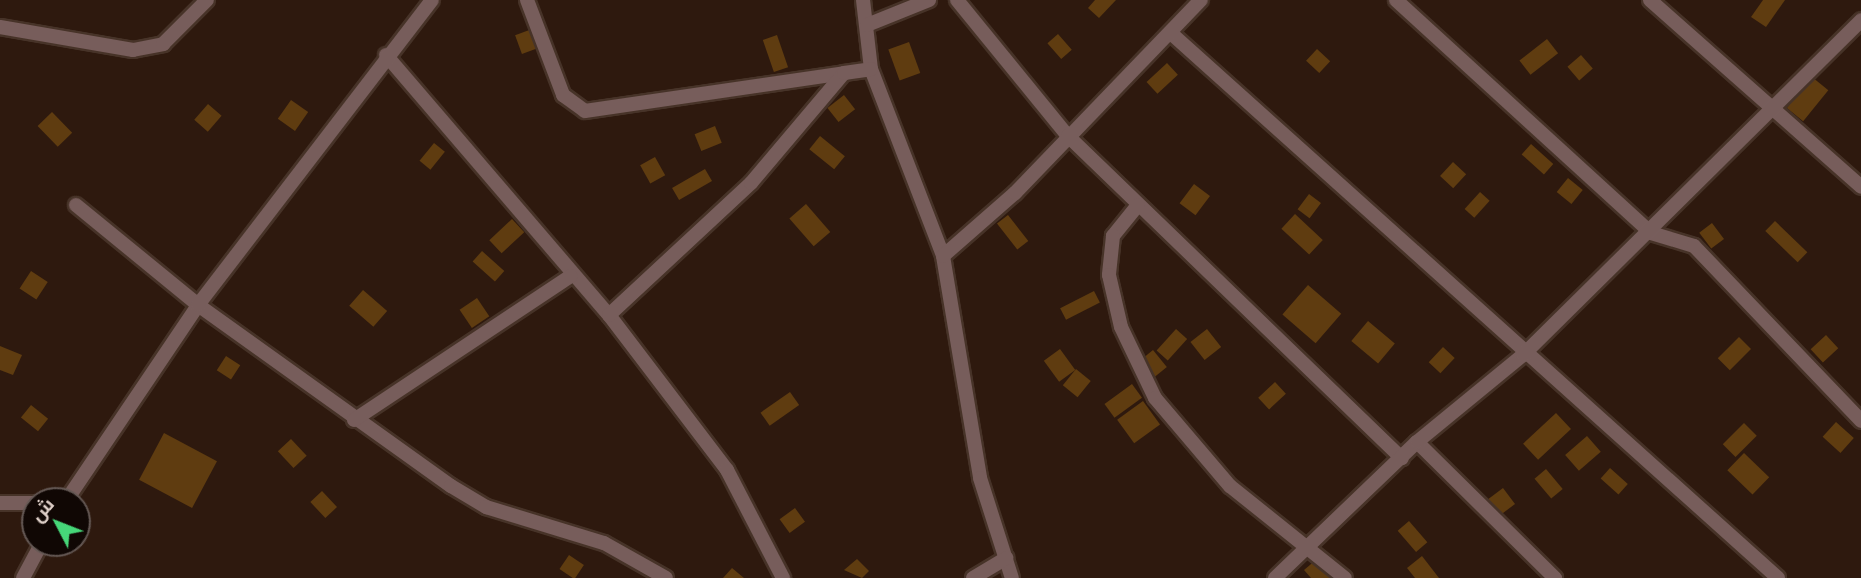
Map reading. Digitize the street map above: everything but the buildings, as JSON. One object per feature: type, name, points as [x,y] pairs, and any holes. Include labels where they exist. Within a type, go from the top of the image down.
[{"type":"street","points":[[0,27],[133,50],[163,44],[207,0]]},
{"type":"street","points":[[75,487],[198,305],[386,55],[432,0]]},
{"type":"street","points":[[527,0],[563,95],[585,111],[870,69]]},
{"type":"street","points":[[863,0],[870,69],[943,256],[981,478],[1012,578]]},
{"type":"street","points":[[867,25],[929,0]]},
{"type":"street","points":[[957,0],[1068,136],[1402,458]]},
{"type":"street","points":[[943,256],[1173,35],[1201,0]]},
{"type":"street","points":[[1396,0],[1651,233],[1693,246],[1861,421]]},
{"type":"street","points":[[1650,0],[1861,187]]},
{"type":"street","points":[[1275,578],[1418,442],[1523,355],[1651,233],[1861,20]]},
{"type":"street","points":[[1173,35],[1523,355],[1778,578]]},
{"type":"street","points":[[386,55],[571,276],[609,315],[727,470],[783,578]]},
{"type":"street","points":[[609,315],[751,183],[844,73]]},
{"type":"street","points":[[76,205],[198,305],[355,420],[486,507],[604,543],[666,578]]},
{"type":"street","points":[[1138,205],[1113,236],[1109,275],[1121,327],[1155,398],[1189,444],[1305,548],[1345,578]]},
{"type":"street","points":[[355,420],[571,276]]},
{"type":"street","points":[[1418,442],[1555,578]]},
{"type":"street","points":[[0,503],[21,503]]},
{"type":"street","points":[[23,578],[34,557]]},
{"type":"street","points":[[973,578],[1006,558]]}]
